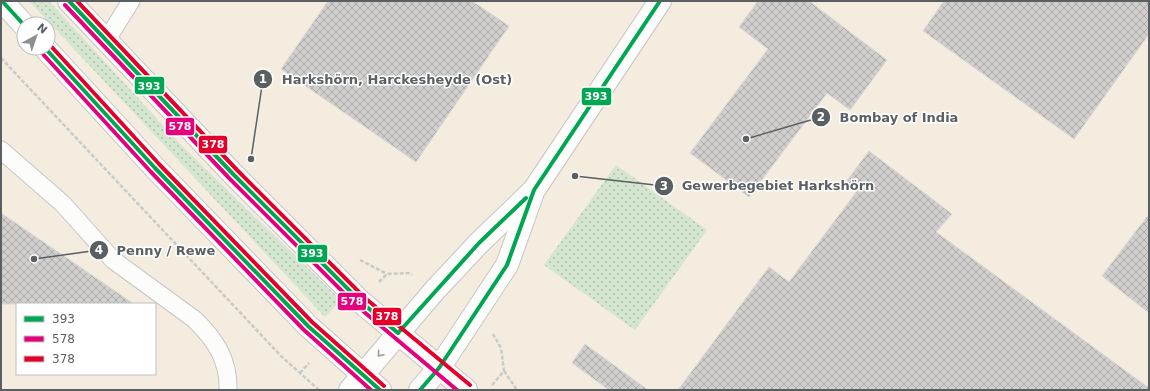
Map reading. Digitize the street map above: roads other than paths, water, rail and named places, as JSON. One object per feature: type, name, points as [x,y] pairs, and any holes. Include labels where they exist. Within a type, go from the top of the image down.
[{"type":"main road","points":[[2,1],[16,16]]},
{"type":"main road","points":[[69,1],[233,174],[362,302],[466,390]]},
{"type":"main road","points":[[356,382],[479,243],[534,190],[660,1]]},
{"type":"main road","points":[[52,56],[155,168],[326,343],[356,382],[380,390]]},
{"type":"main road","points":[[420,390],[439,368],[507,265],[534,190]]},
{"type":"lane","points":[[106,41],[131,1]]},
{"type":"lane","points":[[1,150],[63,204],[113,260],[194,319],[205,329],[217,344],[225,361],[228,390]]},
{"type":"place","name":"Bombay of India","points":[[746,139]]},
{"type":"place","name":"Harkshörn, Harckesheyde (Ost)","points":[[251,159]]},
{"type":"place","name":"Gewerbegebiet Harkshörn","points":[[575,176]]},
{"type":"place","name":"Penny / Rewe","points":[[34,259]]}]
